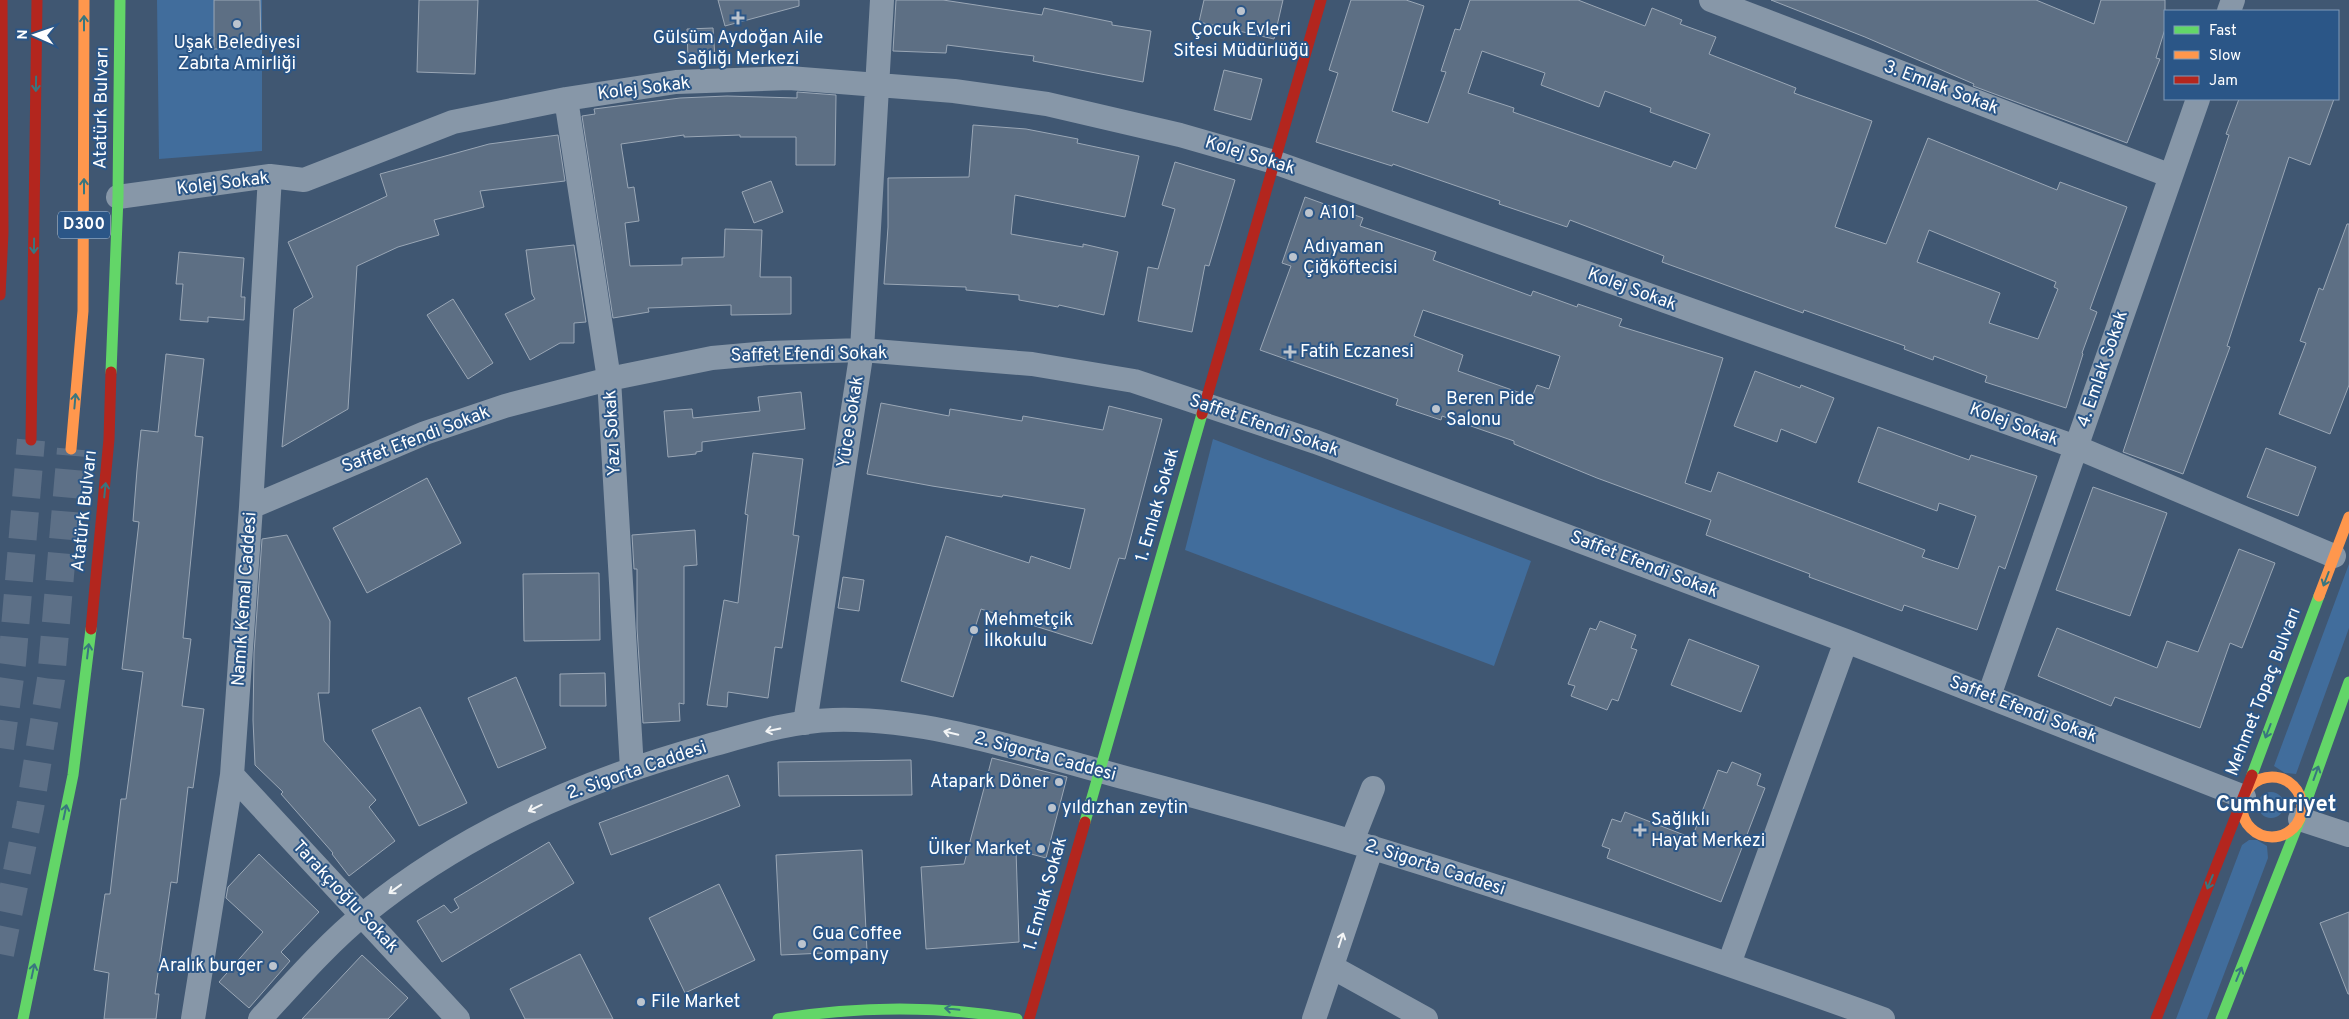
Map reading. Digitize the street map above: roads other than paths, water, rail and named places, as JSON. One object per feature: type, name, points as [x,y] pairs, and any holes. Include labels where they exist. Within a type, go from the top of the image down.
[{"type":"main road","points":[[0,295],[3,232],[2,0]]},
{"type":"main road","name":"D300","points":[[31,440],[37,0]]},
{"type":"main road","name":"Atatürk Bulvarı","points":[[71,449],[84,311],[84,0]]},
{"type":"main road","name":"Atatürk Bulvarı","points":[[23,1019],[73,775],[93,614],[110,439],[118,197],[120,0]]},
{"type":"main road","name":"1. Emlak Sokak","points":[[1028,1019],[1320,0]]},
{"type":"main road","name":"Mehmet Topaç Bulvarı","points":[[2156,1019],[2244,797],[2349,517]]},
{"type":"main road","points":[[2221,1019],[2300,819],[2349,682]]},
{"type":"main road","points":[[2274,777],[2283,779],[2297,792],[2301,800],[2300,819],[2288,833],[2279,837],[2260,836],[2246,824],[2241,806],[2244,797],[2256,782],[2274,777]]},
{"type":"main road","points":[[778,1019],[826,1011],[895,1006],[977,1011],[1017,1019]]},
{"type":"street","name":"Yüce Sokak","points":[[805,723],[862,350],[882,0]]},
{"type":"street","name":"3. Emlak Sokak","points":[[1711,0],[2171,176]]},
{"type":"street","name":"Kolej Sokak","points":[[118,197],[270,176],[304,180],[453,122],[566,99],[676,82],[789,78],[954,91],[1047,104],[1180,136],[1274,162],[2076,447],[2334,556]]},
{"type":"street","name":"Yazı Sokak","points":[[566,99],[610,379],[632,769]]},
{"type":"street","name":"4. Emlak Sokak","points":[[1989,696],[2198,100]]},
{"type":"street","name":"Namık Kemal Caddesi","points":[[193,1019],[232,775],[252,507],[270,176]]},
{"type":"street","name":"Saffet Efendi Sokak","points":[[252,507],[425,433],[505,406],[610,379],[712,358],[768,353],[862,350],[1041,366],[1134,381],[1325,446],[1846,641],[2244,797]]},
{"type":"street","points":[[1729,964],[1846,641]]},
{"type":"street","name":"2. Sigorta Caddesi","points":[[260,1019],[322,952],[362,915],[430,864],[478,836],[542,804],[632,769],[755,733],[830,720],[866,720],[936,730],[1243,809],[1362,844],[1729,964],[1883,1019]]},
{"type":"street","name":"Tarakçıoğlu Sokak","points":[[232,775],[458,1019]]},
{"type":"street","points":[[1314,1019],[1332,967],[1362,844],[1373,788]]},
{"type":"street","points":[[2300,819],[2349,835]]},
{"type":"street","points":[[1332,967],[1426,1019]]},
{"type":"tunnel","points":[[0,748],[12,663],[31,440]]},
{"type":"tunnel","points":[[0,954],[30,808],[51,679],[71,449]]},
{"type":"place","name":"Çocuk Evleri Sitesi Müdürlüğü","points":[[1241,11]]},
{"type":"place","name":"Gülsüm Aydoğan Aile Sağlığı Merkezi","points":[[738,18]]},
{"type":"place","name":"Uşak Belediyesi Zabıta Amirliği","points":[[237,24]]},
{"type":"place","name":"A101","points":[[1309,213]]},
{"type":"place","name":"Adıyaman Çiğköftecisi","points":[[1293,257]]},
{"type":"place","name":"Fatih Eczanesi","points":[[1290,352]]},
{"type":"place","name":"Beren Pide Salonu","points":[[1436,409]]},
{"type":"place","name":"Mehmetçik İlkokulu","points":[[974,630]]},
{"type":"place","name":"Atapark Döner","points":[[1059,782]]},
{"type":"place","name":"yıldızhan zeytin","points":[[1052,808]]},
{"type":"place","name":"Sağlıklı Hayat Merkezi","points":[[1640,830]]},
{"type":"place","name":"Ülker Market","points":[[1041,849]]},
{"type":"place","name":"Gua Coffee Company","points":[[802,944]]},
{"type":"place","name":"Aralık burger","points":[[273,966]]},
{"type":"place","name":"File Market","points":[[641,1002]]},
{"type":"district","name":"Cumhuriyet","points":[[2276,805]]}]
